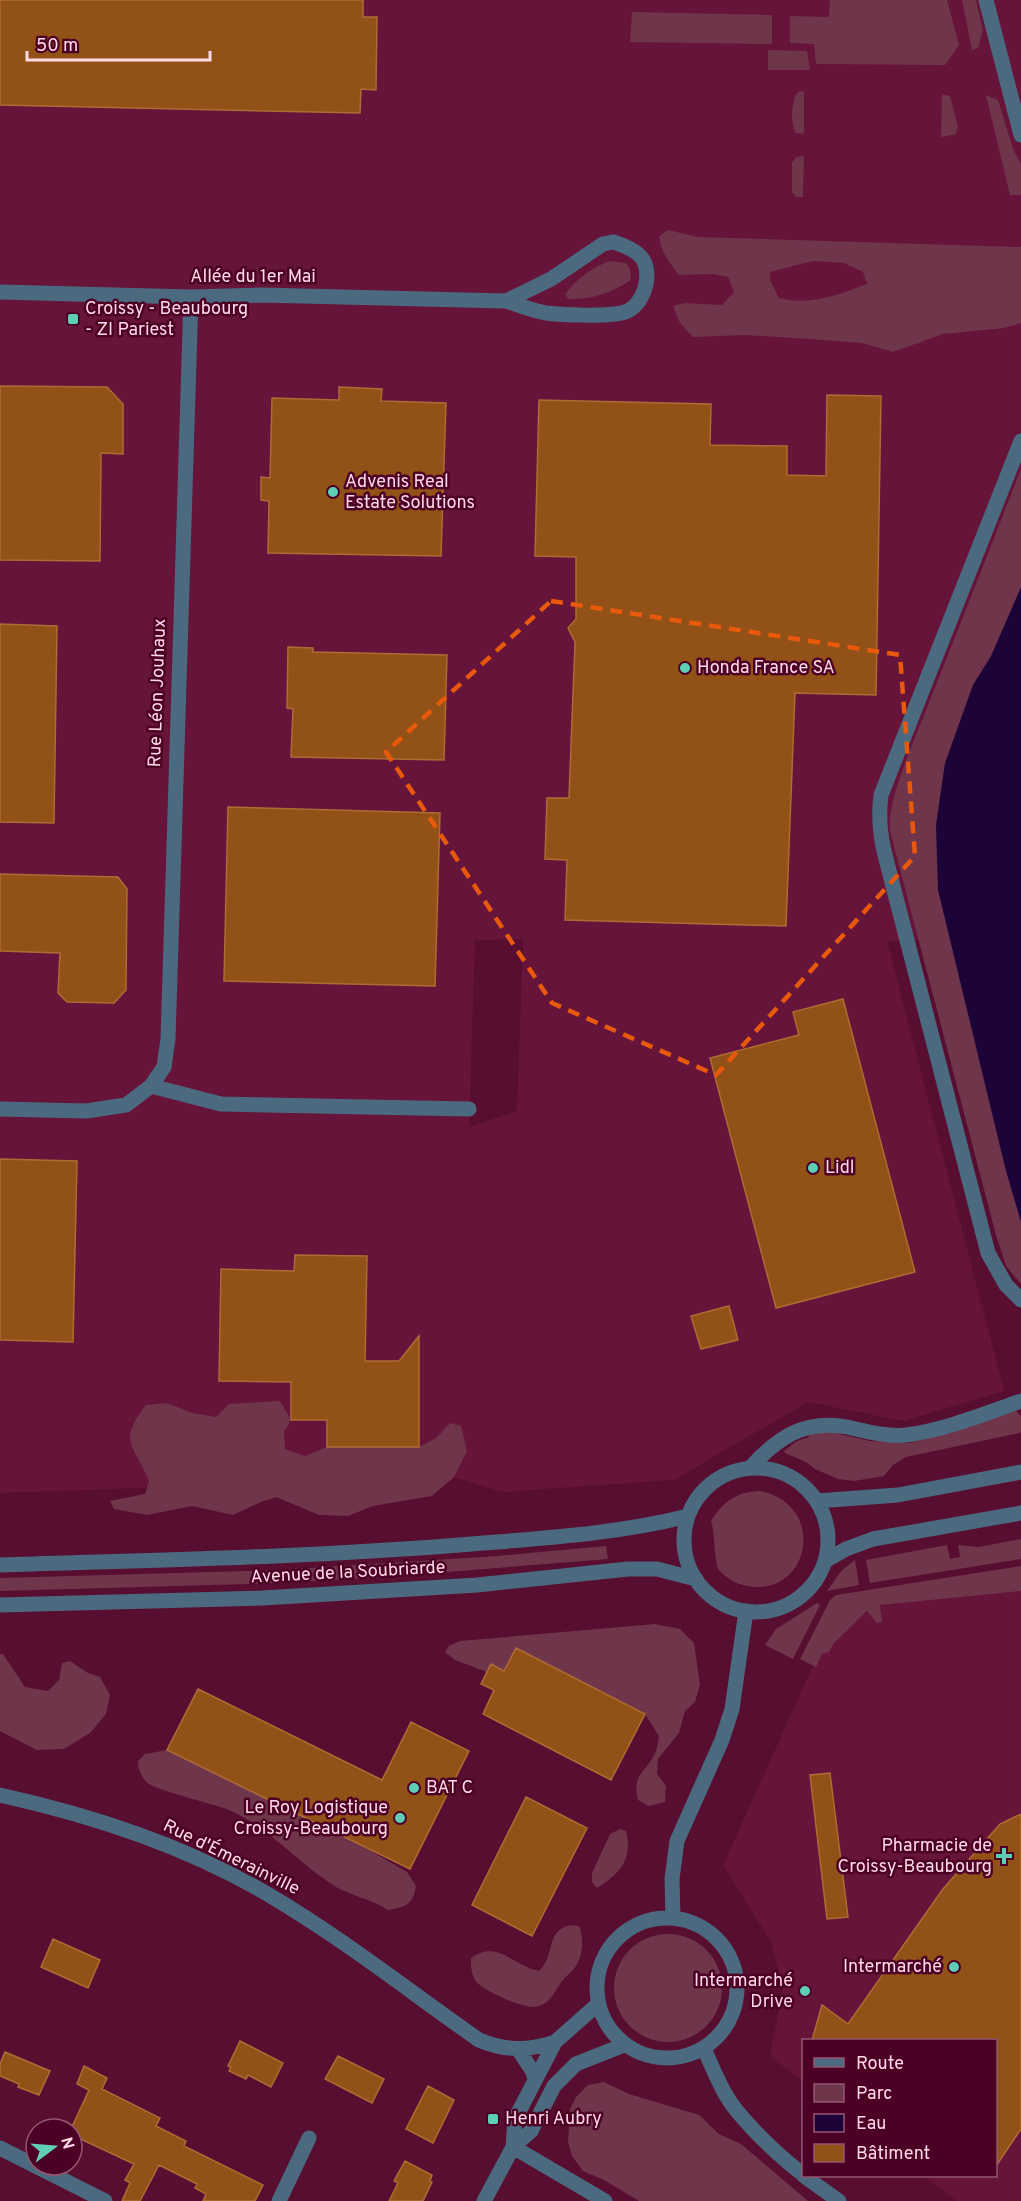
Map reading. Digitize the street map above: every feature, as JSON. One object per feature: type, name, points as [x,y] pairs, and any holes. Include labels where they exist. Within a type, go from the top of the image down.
[{"type":"street","points":[[986,0],[1021,135]]},
{"type":"street","name":"Allée du 1er Mai","points":[[0,292],[506,301],[545,312],[604,314],[624,312],[633,308],[641,297],[646,284],[647,272],[643,258],[634,251],[622,244],[613,242],[603,244],[550,279],[506,301]]},
{"type":"street","name":"Rue Léon Jouhaux","points":[[0,1109],[86,1111],[126,1105],[151,1086],[164,1067],[168,1039],[191,297]]},
{"type":"street","points":[[1021,441],[881,795],[878,814],[879,834],[984,1238],[995,1268],[1006,1285],[1021,1300]]},
{"type":"street","points":[[151,1086],[221,1104],[469,1109]]},
{"type":"street","points":[[750,1468],[777,1441],[810,1427],[830,1425],[885,1435],[903,1435],[947,1426],[1021,1401]]},
{"type":"street","points":[[750,1468],[781,1472],[807,1488],[817,1501],[825,1520],[828,1541],[825,1561],[817,1580],[803,1595],[786,1606],[766,1611],[746,1611],[731,1608],[717,1601],[696,1580],[687,1559],[684,1538],[688,1516],[698,1497],[712,1483],[730,1472],[750,1468]]},
{"type":"street","points":[[817,1501],[898,1495],[1021,1472]]},
{"type":"street","points":[[825,1561],[846,1549],[873,1539],[1021,1513]]},
{"type":"street","name":"Avenue de la Soubriarde","points":[[0,1564],[366,1552],[584,1534],[637,1528],[688,1516]]},
{"type":"street","name":"Avenue de la Soubriarde","points":[[0,1605],[275,1597],[477,1585],[628,1569],[657,1569],[696,1580]]},
{"type":"street","points":[[673,1917],[672,1879],[678,1841],[722,1740],[732,1709],[746,1611]]},
{"type":"street","name":"Rue d'Émerainville","points":[[0,1795],[41,1804],[141,1836],[202,1861],[266,1893],[321,1927],[479,2040],[495,2046],[518,2049],[536,2048],[555,2042]]},
{"type":"street","points":[[673,1917],[696,1923],[715,1936],[729,1954],[737,1976],[738,1998],[732,2018],[720,2036],[704,2049],[684,2057],[663,2059],[643,2055],[624,2044],[608,2026],[598,2004],[597,1990],[600,1966],[610,1946],[628,1929],[649,1919],[673,1917]]},
{"type":"street","points":[[513,2147],[514,2119],[555,2042],[598,2004]]},
{"type":"street","points":[[484,2201],[513,2147],[531,2131],[554,2086],[576,2064],[624,2044]]},
{"type":"street","points":[[518,2049],[533,2072],[535,2080]]},
{"type":"street","points":[[704,2049],[736,2110],[802,2174]]},
{"type":"street","points":[[279,2201],[309,2138]]},
{"type":"street","points":[[513,2147],[605,2201]]},
{"type":"street","points":[[0,2148],[105,2201]]},
{"type":"street","points":[[807,2177],[839,2201]]},
{"type":"highlighted area","points":[[551,601],[900,655],[915,856],[716,1075],[552,1003],[386,752]]},
{"type":"shaded area","points":[[0,0],[1021,0],[1021,497],[930,940],[887,941],[1004,1391],[903,1421],[808,1402],[674,1480],[502,1492],[454,1477],[0,1493]],"holes":[[[523,939],[517,1111],[469,1127],[475,940]]]},
{"type":"shaded area","points":[[1021,1581],[1021,2201],[957,2201],[925,2177],[997,2177],[997,2039],[802,2039],[802,2081],[770,2056],[783,1988],[771,1942],[723,1865],[826,1637],[880,1605]]},
{"type":"green space","points":[[830,0],[947,0],[959,45],[945,65],[816,64],[814,44],[790,43],[790,16],[829,17]]},
{"type":"green space","points":[[962,0],[976,0],[983,30],[978,48],[972,50]]},
{"type":"green space","points":[[632,12],[772,15],[772,44],[630,42]]},
{"type":"green space","points":[[768,50],[807,51],[810,70],[768,70]]},
{"type":"green space","points":[[804,91],[804,134],[796,133],[792,112],[798,92]]},
{"type":"green space","points":[[942,94],[950,96],[958,127],[956,134],[941,137]]},
{"type":"green space","points":[[986,95],[998,100],[1013,149],[1021,164],[1021,195],[1010,195]]},
{"type":"green space","points":[[804,156],[803,197],[796,197],[792,192],[792,163],[796,157]]},
{"type":"green space","points":[[668,230],[698,237],[1021,247],[1021,323],[1004,328],[943,334],[893,352],[862,343],[810,339],[745,335],[693,337],[680,323],[673,306],[684,303],[722,305],[734,292],[728,277],[713,274],[679,275],[664,252],[659,236]],"holes":[[[813,261],[844,263],[863,272],[867,284],[835,295],[802,301],[779,298],[770,280],[770,272]]]},
{"type":"green space","points":[[610,261],[626,263],[630,269],[631,280],[601,295],[568,299],[565,294],[580,278]]},
{"type":"green space","points":[[1021,469],[1021,1284],[1006,1266],[996,1235],[890,831],[890,818],[904,766]]},
{"type":"green space","points":[[280,1401],[291,1420],[284,1432],[285,1449],[305,1456],[327,1447],[419,1447],[436,1438],[450,1423],[461,1426],[467,1451],[454,1477],[432,1496],[373,1506],[348,1516],[319,1515],[276,1497],[233,1515],[192,1506],[147,1515],[114,1509],[110,1501],[145,1494],[149,1481],[131,1443],[130,1436],[137,1417],[146,1405],[167,1403],[192,1413],[216,1417],[229,1404]]},
{"type":"green space","points":[[1016,1411],[1021,1416],[1021,1432],[1019,1433],[906,1457],[893,1465],[884,1476],[854,1481],[838,1479],[784,1451],[797,1441],[809,1437],[808,1434],[831,1432],[870,1441],[909,1443]]},
{"type":"green space","points":[[759,1491],[781,1499],[795,1513],[802,1529],[803,1548],[797,1564],[786,1578],[769,1586],[747,1586],[725,1576],[719,1570],[711,1521],[720,1508],[731,1499],[744,1493]]},
{"type":"green space","points":[[1021,1539],[1021,1559],[870,1583],[866,1560],[947,1545],[950,1559],[960,1557],[958,1545],[979,1547]]},
{"type":"green space","points":[[606,1546],[608,1559],[384,1577],[278,1583],[0,1591],[0,1578],[279,1570],[497,1556]]},
{"type":"green space","points":[[855,1560],[859,1585],[827,1591],[842,1570]]},
{"type":"green space","points":[[1021,1566],[1021,1591],[880,1605],[882,1622],[877,1623],[867,1611],[834,1643],[829,1652],[822,1654],[816,1667],[800,1659],[830,1600],[836,1595]]},
{"type":"green space","points":[[817,1603],[820,1605],[793,1659],[765,1645],[776,1629]]},
{"type":"green space","points":[[655,1624],[680,1629],[694,1643],[700,1684],[695,1702],[685,1711],[679,1733],[658,1759],[657,1774],[666,1786],[665,1802],[649,1806],[638,1800],[637,1783],[641,1773],[653,1758],[659,1736],[645,1714],[516,1648],[504,1671],[491,1664],[487,1672],[455,1660],[445,1652],[449,1646],[460,1641]]},
{"type":"green space","points":[[0,1654],[3,1654],[25,1687],[48,1691],[59,1680],[62,1663],[70,1661],[88,1673],[100,1677],[110,1695],[106,1714],[90,1733],[64,1749],[37,1750],[0,1731]]},
{"type":"green space","points":[[167,1750],[352,1840],[407,1872],[416,1886],[413,1897],[404,1906],[388,1910],[330,1883],[243,1817],[229,1810],[172,1793],[146,1782],[141,1774],[138,1761],[145,1754]]},
{"type":"green space","points":[[620,1829],[626,1831],[628,1850],[626,1858],[618,1871],[597,1888],[592,1882],[592,1873],[610,1834]]},
{"type":"green space","points":[[570,1925],[579,1926],[581,1931],[580,1957],[575,1968],[563,1980],[552,1997],[540,2006],[528,2007],[512,2002],[493,1993],[475,1980],[471,1958],[490,1951],[498,1952],[539,1971],[544,1965],[557,1933]]},
{"type":"green space","points":[[668,1934],[689,1938],[706,1950],[718,1967],[722,1988],[718,2009],[706,2026],[689,2038],[668,2042],[647,2038],[630,2026],[618,2009],[614,1988],[618,1967],[630,1950],[647,1938]]},
{"type":"green space","points":[[604,2082],[629,2094],[699,2115],[719,2134],[741,2144],[808,2201],[639,2201],[604,2180],[583,2171],[572,2156],[568,2142],[570,2109],[576,2097],[588,2085]]},
{"type":"water","points":[[1021,587],[1021,1222],[1006,1171],[938,890],[936,825],[945,763],[973,685],[991,656]]},
{"type":"building","points":[[0,0],[363,0],[363,17],[377,17],[376,90],[361,89],[360,113],[0,105]]},
{"type":"building","points":[[0,386],[107,387],[123,404],[123,454],[101,453],[100,561],[0,560]]},
{"type":"building","points":[[339,387],[382,389],[381,401],[446,403],[441,556],[268,553],[269,501],[261,500],[261,477],[270,478],[272,398],[339,400]]},
{"type":"building","name":"Honda France SA","points":[[827,395],[881,396],[876,695],[795,693],[786,926],[565,920],[567,860],[545,859],[547,798],[569,798],[575,642],[568,628],[576,619],[576,557],[535,556],[539,400],[711,404],[710,445],[787,446],[787,475],[826,476]]},
{"type":"building","points":[[0,624],[57,626],[54,823],[0,822]]},
{"type":"building","points":[[288,647],[313,648],[313,652],[447,655],[444,760],[291,757],[293,709],[287,708]]},
{"type":"building","points":[[228,807],[440,813],[435,986],[224,981]]},
{"type":"building","points":[[0,874],[118,877],[127,889],[126,990],[114,1003],[67,1002],[58,993],[60,953],[0,951]]},
{"type":"building","name":"Lidl","points":[[843,999],[915,1272],[776,1308],[710,1058],[799,1035],[793,1012]]},
{"type":"building","points":[[0,1159],[77,1161],[73,1342],[0,1340]]},
{"type":"building","points":[[295,1255],[367,1256],[365,1361],[399,1361],[419,1336],[419,1447],[327,1447],[327,1420],[291,1420],[291,1382],[219,1381],[221,1269],[294,1271]]},
{"type":"building","points":[[729,1306],[738,1340],[701,1349],[691,1316]]},
{"type":"building","points":[[516,1648],[645,1714],[611,1780],[483,1714],[494,1690],[481,1684],[491,1664],[504,1671]]},
{"type":"building","points":[[198,1689],[382,1780],[411,1722],[469,1751],[410,1869],[167,1750]]},
{"type":"building","points":[[830,1773],[848,1917],[827,1919],[810,1775]]},
{"type":"building","points":[[526,1797],[587,1828],[532,1936],[472,1905]]},
{"type":"building","name":"Intermarché","points":[[1021,1814],[1021,2129],[997,2165],[997,2039],[812,2039],[822,2005],[848,2024],[943,1889],[1000,1824]]},
{"type":"building","points":[[53,1939],[100,1960],[88,1988],[41,1967]]},
{"type":"building","points":[[240,2041],[283,2063],[271,2087],[248,2075],[246,2079],[229,2071],[231,2067],[228,2066]]},
{"type":"building","points":[[5,2052],[50,2071],[39,2095],[18,2087],[19,2084],[0,2076],[0,2064]]},
{"type":"building","points":[[338,2056],[384,2079],[372,2103],[325,2079]]},
{"type":"building","points":[[84,2066],[107,2078],[102,2089],[160,2118],[156,2126],[186,2141],[184,2146],[263,2185],[255,2201],[203,2201],[206,2194],[195,2188],[197,2184],[159,2165],[140,2201],[122,2201],[130,2183],[125,2180],[134,2164],[84,2141],[84,2117],[77,2117],[89,2090],[77,2084]]},
{"type":"building","points":[[428,2086],[454,2100],[433,2143],[406,2129]]},
{"type":"building","points":[[405,2161],[432,2175],[430,2181],[432,2182],[423,2201],[389,2201],[398,2183],[394,2181]]},
{"type":"place","name":"Croissy - Beaubourg - ZI Pariest","points":[[73,319]]},
{"type":"place","name":"Advenis Real Estate Solutions","points":[[333,492]]},
{"type":"place","name":"Honda France SA","points":[[685,668]]},
{"type":"place","name":"Lidl","points":[[813,1168]]},
{"type":"place","name":"BAT C","points":[[414,1788]]},
{"type":"place","name":"Le Roy Logistique Croissy-Beaubourg","points":[[400,1818]]},
{"type":"place","name":"Pharmacie de Croissy-Beaubourg","points":[[1004,1856]]},
{"type":"place","name":"Intermarché","points":[[954,1967]]},
{"type":"place","name":"Intermarché Drive","points":[[805,1991]]},
{"type":"place","name":"Henri Aubry","points":[[493,2119]]}]
